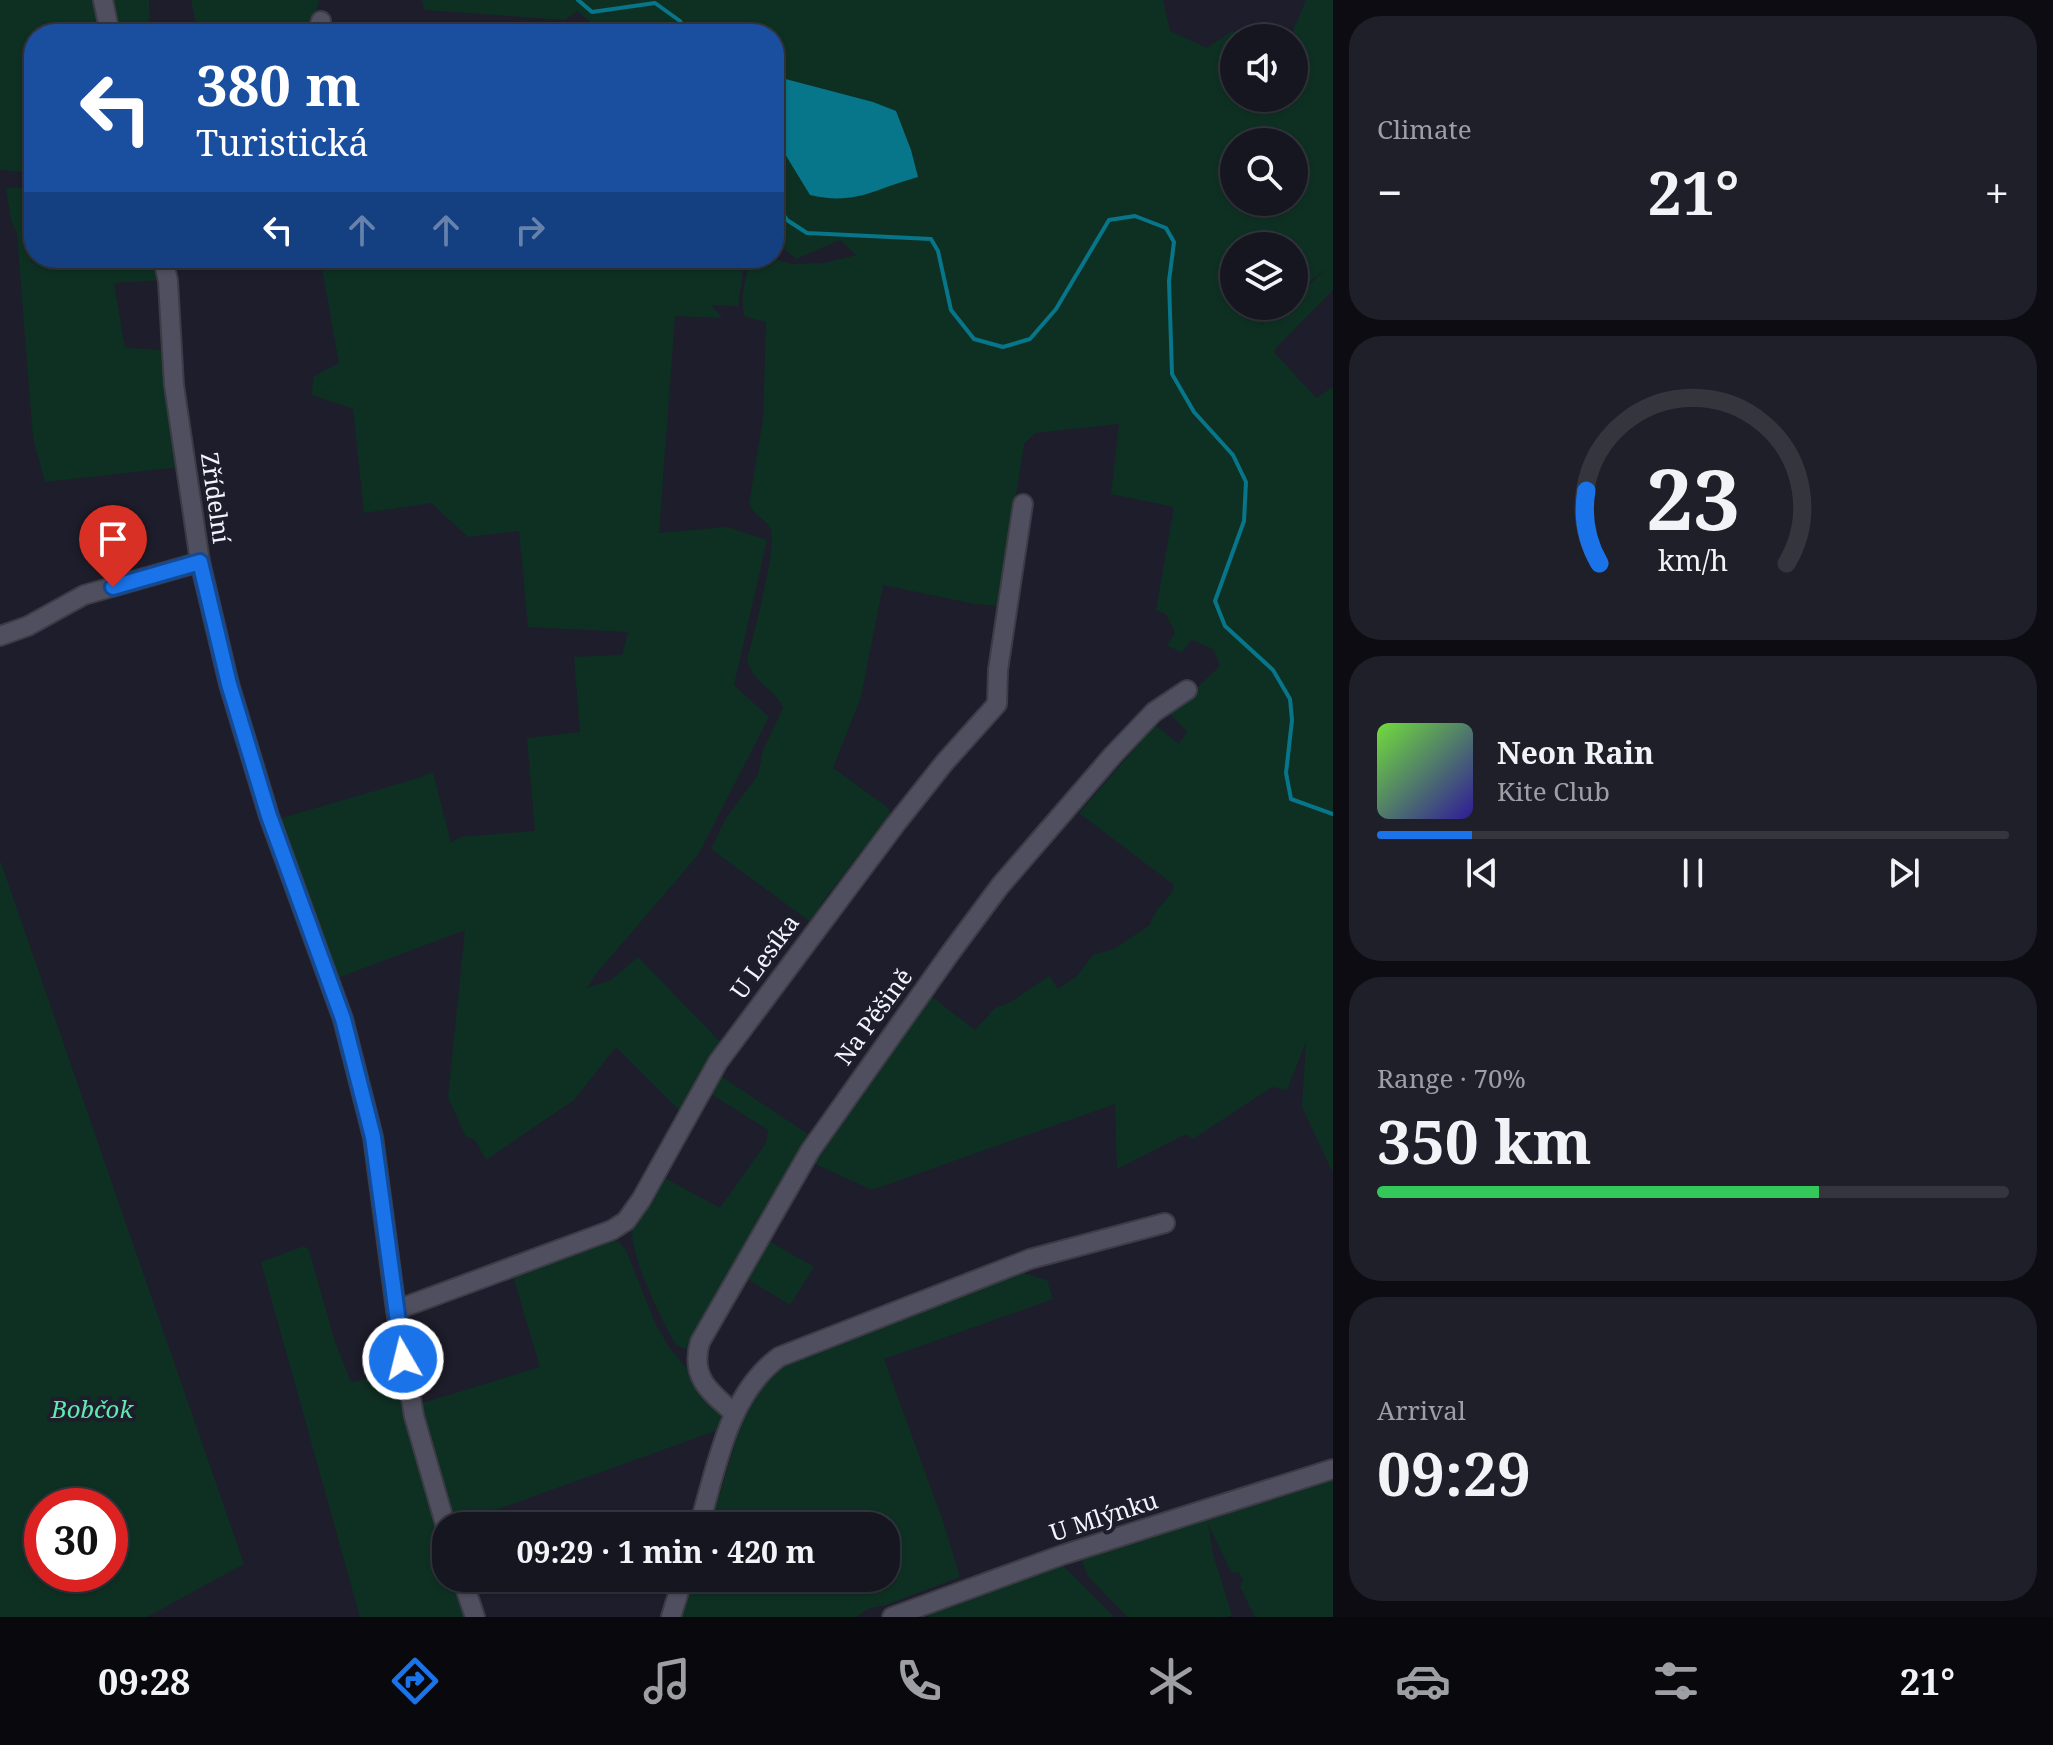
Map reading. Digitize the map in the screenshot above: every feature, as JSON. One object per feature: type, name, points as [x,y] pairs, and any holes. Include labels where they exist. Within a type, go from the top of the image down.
[{"type":"street","points":[[103,0],[108,24]]},
{"type":"street","name":"Zřídelní","points":[[165,268],[174,385],[200,562],[229,684],[265,801],[343,1019],[373,1137],[414,1416],[442,1512]]},
{"type":"street","name":"U Lesíka","points":[[396,1310],[594,1237],[626,1221],[641,1200],[718,1062],[895,825],[997,704],[998,670],[1023,504]]},
{"type":"street","points":[[0,636],[28,626],[84,595],[200,562]]},
{"type":"street","name":"Na Pěšině","points":[[734,1413],[702,1380],[697,1370],[696,1356],[700,1342],[810,1151],[1000,886],[1154,712],[1187,690]]},
{"type":"street","points":[[703,1512],[734,1413],[761,1370],[779,1357],[1030,1259],[1165,1223]]},
{"type":"street","name":"U Mlýnku","points":[[892,1617],[1062,1555],[1333,1469]]},
{"type":"street","points":[[467,1592],[475,1617]]},
{"type":"street","points":[[671,1617],[679,1592]]},
{"type":"green space","points":[[0,0],[149,0],[150,24],[24,24],[24,172],[0,170]]},
{"type":"green space","points":[[191,0],[319,0],[313,24],[196,24]]},
{"type":"green space","points":[[422,0],[1163,0],[1170,31],[1207,48],[1220,39],[1220,112],[1308,112],[1308,24],[1296,24],[1306,0],[1333,0],[1333,290],[1308,315],[1308,286],[1328,267],[1308,283],[1308,232],[1220,232],[1220,320],[1266,320],[1257,328],[1268,320],[1304,320],[1276,348],[1275,353],[1316,398],[1333,387],[1333,1173],[1302,1107],[1306,1042],[1287,1090],[1272,1087],[1193,1139],[1186,1134],[1117,1169],[1115,1104],[872,1190],[813,1163],[927,993],[975,1030],[995,1008],[1011,1002],[1049,976],[1058,989],[1077,976],[1093,955],[1114,949],[1150,925],[1174,885],[1079,813],[1155,725],[1179,744],[1187,732],[1170,713],[1220,666],[1213,649],[1192,640],[1182,652],[1167,646],[1175,633],[1166,614],[1156,610],[1174,507],[1111,494],[1119,424],[1035,433],[1024,444],[999,606],[883,585],[861,697],[833,768],[887,807],[891,814],[867,849],[864,848],[820,905],[820,912],[812,923],[711,849],[726,818],[758,775],[763,750],[783,708],[775,695],[755,676],[747,660],[764,592],[772,538],[768,525],[749,504],[763,419],[766,322],[745,317],[743,296],[748,268],[784,268],[784,262],[825,263],[856,255],[840,240],[796,259],[784,249],[784,24],[593,24],[577,11],[565,20],[424,10]]},
{"type":"green space","points":[[6,188],[24,188],[24,268],[158,268],[160,280],[114,283],[125,348],[165,350],[180,467],[45,482],[33,438],[17,234],[11,220]]},
{"type":"green space","points":[[322,268],[744,268],[738,306],[711,305],[723,318],[675,316],[659,533],[727,527],[767,540],[734,685],[769,717],[698,855],[587,988],[611,980],[638,957],[724,1046],[681,1112],[616,1047],[574,1100],[486,1160],[475,1140],[466,1137],[448,1097],[465,930],[335,979],[278,819],[433,772],[451,843],[460,837],[535,831],[527,738],[580,732],[574,657],[622,655],[628,632],[528,627],[519,531],[468,537],[431,503],[364,513],[353,409],[312,395],[313,377],[339,363]]},
{"type":"green space","name":"Bobčok","points":[[0,860],[244,1564],[147,1617],[0,1617]]},
{"type":"green space","points":[[719,1075],[811,1136],[690,1346],[685,1349],[676,1345],[656,1305],[636,1256],[632,1230],[640,1210],[661,1176],[720,1208],[766,1143],[768,1130],[708,1092]]},
{"type":"green space","points":[[611,1239],[619,1242],[626,1250],[655,1323],[669,1347],[724,1414],[721,1429],[490,1512],[450,1512],[416,1405],[540,1367],[512,1273]]},
{"type":"green space","points":[[767,1240],[814,1267],[790,1305],[747,1279]]},
{"type":"green space","points":[[304,1246],[309,1250],[334,1339],[351,1382],[390,1371],[396,1371],[401,1377],[436,1512],[432,1512],[432,1592],[459,1592],[467,1617],[360,1617],[261,1262]]},
{"type":"green space","points":[[1023,1273],[1047,1280],[1053,1299],[884,1359],[960,1577],[870,1608],[856,1617],[681,1617],[689,1592],[900,1592],[900,1512],[714,1512],[744,1414],[765,1378],[793,1357]]},
{"type":"green space","points":[[1333,1480],[1333,1617],[1255,1617],[1240,1587],[1243,1580],[1239,1573],[1231,1572],[1208,1524],[1213,1554],[1232,1615],[1226,1617],[1127,1617],[1088,1576],[1078,1553],[1207,1520]]},
{"type":"green space","points":[[1061,1563],[1114,1617],[929,1617],[927,1613]]},
{"type":"water","points":[[784,79],[896,111],[918,177],[853,197],[810,195],[784,152]]},
{"type":"waterway","points":[[578,0],[592,12],[655,3],[682,24]]},
{"type":"waterway","points":[[784,216],[807,233],[931,239],[938,251],[951,310],[974,339],[1003,347],[1030,339],[1056,309],[1109,220],[1135,216],[1166,228],[1174,242],[1169,281],[1172,374],[1194,412],[1233,455],[1246,482],[1244,521],[1215,601],[1225,626],[1273,670],[1290,699],[1292,720],[1286,773],[1291,799],[1333,814]]},
{"type":"route","points":[[113,587],[200,562],[229,684],[269,816],[343,1019],[373,1137],[403,1359]]}]
